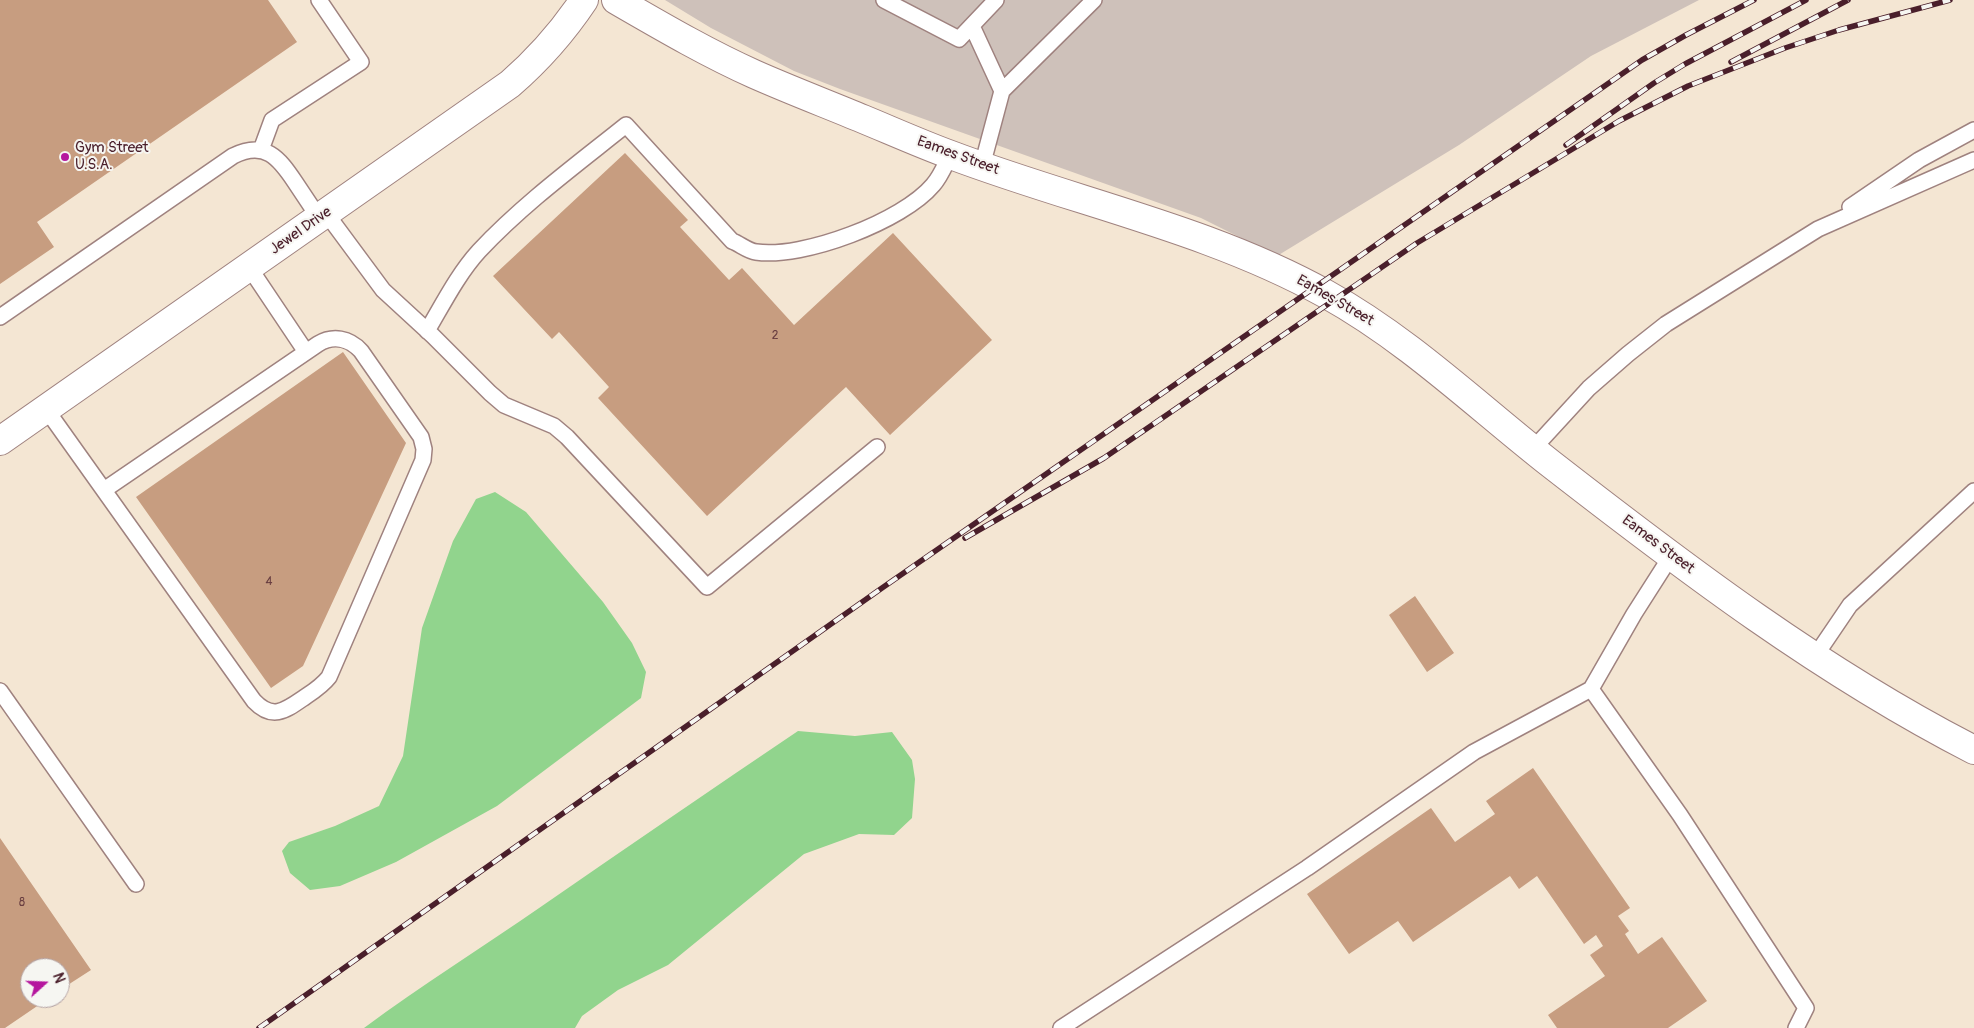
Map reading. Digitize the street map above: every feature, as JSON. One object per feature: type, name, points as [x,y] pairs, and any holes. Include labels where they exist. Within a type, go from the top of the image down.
[{"type":"main road","name":"Jewel Drive","points":[[0,441],[510,84],[534,64],[556,39],[584,0]]},
{"type":"main road","name":"Eames Street","points":[[616,0],[669,31],[753,74],[950,155],[1223,247],[1297,279],[1334,299],[1393,336],[1533,449],[1671,556],[1814,658],[1887,703],[1974,750]]},
{"type":"lane","points":[[261,150],[272,120],[361,62],[319,0]]},
{"type":"lane","points":[[884,0],[905,6],[959,40],[996,0]]},
{"type":"lane","points":[[982,166],[1002,91],[1094,0]]},
{"type":"lane","points":[[972,26],[1002,91]]},
{"type":"lane","points":[[427,330],[455,283],[478,252],[524,207],[626,125],[732,241],[755,252],[786,252],[840,238],[889,218],[914,202],[933,186],[950,155]]},
{"type":"lane","points":[[1533,449],[1589,388],[1666,324],[1818,229],[1919,160],[1974,130]]},
{"type":"lane","points":[[0,317],[234,156],[246,150],[261,150],[274,155],[284,165],[383,290],[504,405],[554,426],[567,437],[707,587],[876,447]]},
{"type":"lane","points":[[1818,229],[1974,160]]},
{"type":"lane","points":[[249,267],[306,352]]},
{"type":"lane","points":[[46,409],[254,701],[261,708],[271,712],[280,712],[289,708],[322,685],[329,677],[424,456],[424,449],[421,437],[357,347],[346,340],[335,338],[323,341],[306,352],[104,490]]},
{"type":"lane","points":[[1814,658],[1850,605],[1974,491]]},
{"type":"lane","points":[[1061,1028],[1307,868],[1474,752],[1591,689],[1634,614],[1671,556]]},
{"type":"lane","points":[[1591,689],[1680,816],[1806,1008],[1796,1028]]},
{"type":"lane","points":[[0,691],[136,884]]},
{"type":"shaded area","points":[[665,0],[1699,0],[1591,56],[1459,145],[1277,256],[1201,218],[794,71],[711,28]]},
{"type":"green space","points":[[495,492],[526,512],[603,602],[632,643],[646,672],[641,698],[497,806],[396,862],[340,886],[310,890],[290,873],[282,851],[289,842],[335,826],[379,806],[403,756],[422,628],[453,541],[476,499]]},
{"type":"green space","points":[[798,731],[855,736],[892,732],[912,760],[915,779],[912,818],[894,835],[859,834],[804,854],[668,965],[618,990],[582,1016],[575,1028],[364,1028],[430,981]]},
{"type":"building","name":"Gym Street U.S.A.","points":[[0,0],[268,0],[297,42],[37,222],[54,247],[0,284]]},
{"type":"building","points":[[625,153],[688,220],[680,227],[729,280],[742,268],[794,325],[893,233],[992,340],[890,435],[846,387],[707,516],[598,398],[609,387],[559,332],[552,339],[493,276]]},
{"type":"building","points":[[343,352],[406,443],[303,666],[271,688],[136,497]]},
{"type":"building","points":[[1415,596],[1454,653],[1427,672],[1389,615]]},
{"type":"building","points":[[1533,768],[1630,908],[1618,916],[1629,931],[1625,934],[1638,954],[1662,937],[1707,1001],[1668,1028],[1557,1028],[1548,1015],[1605,976],[1590,955],[1603,946],[1596,935],[1584,944],[1537,876],[1519,889],[1510,876],[1413,942],[1398,921],[1349,954],[1307,894],[1431,808],[1455,842],[1495,814],[1486,801]]},
{"type":"building","points":[[0,838],[91,970],[70,984],[70,958],[20,958],[20,1008],[34,1008],[5,1028],[0,1028]]},
{"type":"railway","points":[[259,1028],[882,588],[1642,60],[1754,0]]},
{"type":"railway","points":[[1566,145],[1654,83],[1685,64],[1806,0]]},
{"type":"railway","points":[[1731,62],[1848,0]]},
{"type":"railway","points":[[965,538],[1104,458],[1417,243],[1619,121],[1688,86],[1785,48],[1839,30],[1950,0]]},
{"type":"place","name":"Gym Street U.S.A.","points":[[65,157]]}]
